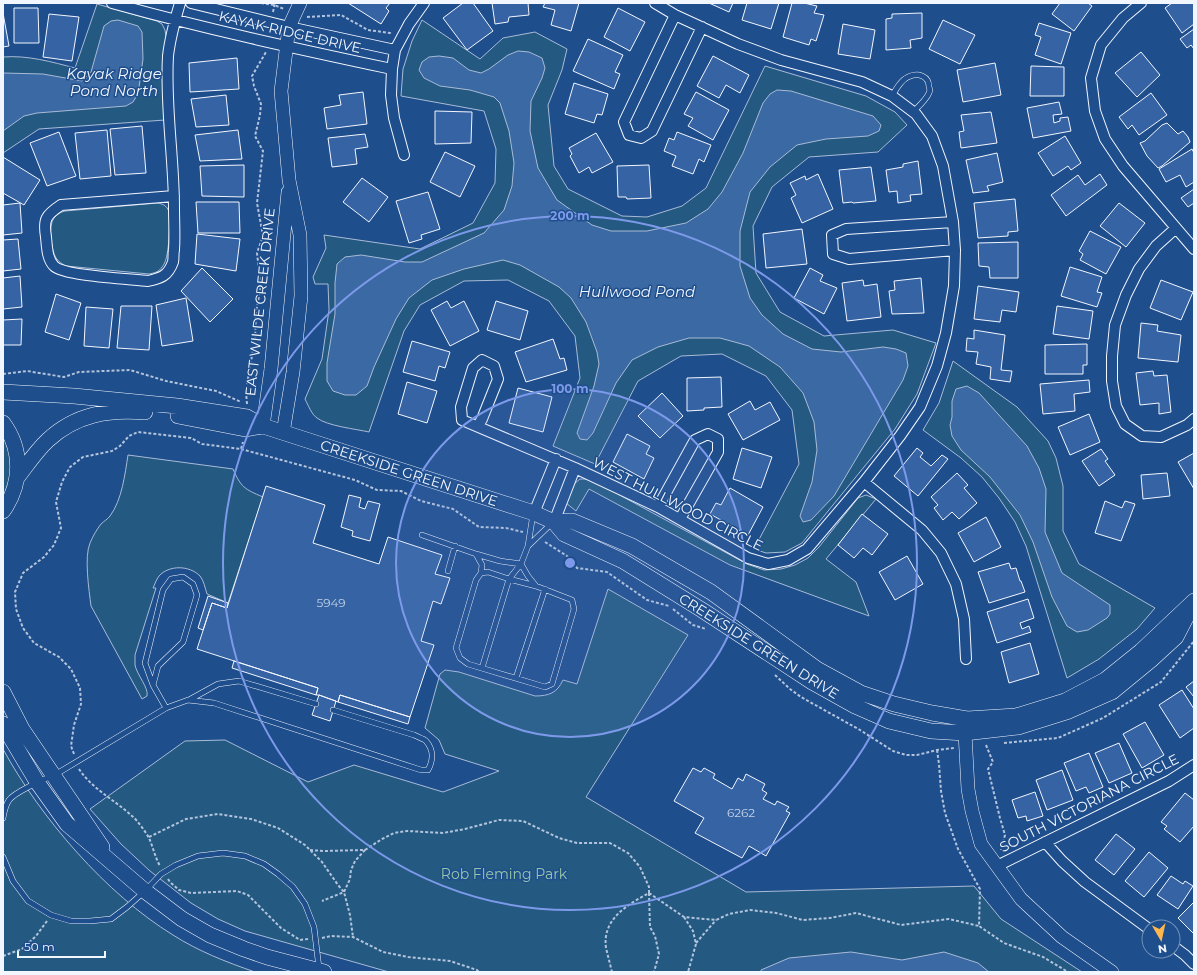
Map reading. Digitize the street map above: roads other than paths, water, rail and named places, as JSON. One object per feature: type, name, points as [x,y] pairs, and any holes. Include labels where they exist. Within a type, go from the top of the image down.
[{"type":"main road","name":"CREEKSIDE GREEN DRIVE","points":[[3,392],[74,396],[177,406],[247,417],[263,426],[283,433],[534,513],[554,522],[564,534],[623,562],[702,610],[812,682],[855,706],[889,721],[931,731],[1016,716],[1065,701],[1105,680],[1142,651],[1194,601]]},
{"type":"main road","name":"CREEKSIDE GREEN DRIVE","points":[[17,478],[40,448],[57,432],[78,420],[106,412],[148,412],[174,415],[245,429],[263,426]]},
{"type":"main road","points":[[3,423],[12,438],[18,468],[12,496],[3,511]]},
{"type":"main road","points":[[3,692],[22,729],[111,861]]},
{"type":"main road","points":[[3,724],[37,782],[67,824],[145,891],[182,919],[216,937],[268,957],[322,971]]},
{"type":"street","name":"KAYAK RIDGE DRIVE","points":[[112,3],[269,43],[392,69]]},
{"type":"street","points":[[174,196],[61,205],[49,212],[44,226],[49,256],[55,267],[69,273],[148,280],[158,278],[167,273],[173,261],[174,238],[174,196],[174,172],[168,89],[168,55],[180,3]]},
{"type":"street","name":"KAYAK RIDGE DRIVE","points":[[192,3],[289,27],[395,50]]},
{"type":"street","points":[[404,155],[394,118],[392,69],[395,50],[409,24],[424,3]]},
{"type":"street","points":[[655,3],[675,15],[738,44],[781,60],[862,82],[892,96],[914,113]]},
{"type":"street","points":[[1141,3],[1123,18],[1101,45],[1091,78],[1095,111],[1105,140],[1123,166],[1194,249]]},
{"type":"street","name":"EAST WILDE CREEK DRIVE","points":[[283,433],[293,372],[301,296],[300,235],[289,180],[281,91],[289,27],[298,8]]},
{"type":"street","points":[[675,15],[624,122],[629,134],[640,138],[652,131],[702,27]]},
{"type":"street","name":"WEST HULLWOOD CIRCLE","points":[[478,426],[498,379],[494,366],[482,360],[473,368],[460,407],[462,420],[556,459],[658,507],[748,558],[768,564],[788,560],[807,549],[864,482],[900,436],[920,406],[937,366],[946,333],[954,286],[955,250],[953,222],[943,166],[932,136],[914,113]]},
{"type":"street","name":"EAST WILDE CREEK DRIVE","points":[[263,426],[271,369],[289,180]]},
{"type":"street","points":[[953,222],[846,229],[832,235],[833,254],[849,259],[955,250]]},
{"type":"street","points":[[1176,228],[1156,246],[1139,269],[1126,294],[1115,325],[1112,356],[1112,381],[1116,406],[1126,424],[1142,436],[1161,437],[1187,425],[1194,419]]},
{"type":"street","points":[[658,507],[694,440],[708,434],[718,439],[718,452],[680,520]]},
{"type":"street","points":[[534,513],[556,459]]},
{"type":"street","points":[[554,522],[575,468]]},
{"type":"street","points":[[864,482],[922,530],[941,553],[956,584],[964,619],[966,660]]},
{"type":"street","points":[[966,726],[966,765],[972,811],[981,844],[1021,899],[1062,937],[1112,972]]},
{"type":"street","name":"SOUTH VICTORIANA CIRCLE","points":[[997,866],[1168,781],[1194,765]]},
{"type":"street","points":[[1046,842],[1062,861],[1085,882],[1141,923]]},
{"type":"street","points":[[1181,952],[1194,964]]},
{"type":"lane","points":[[892,96],[899,85],[907,77],[917,74],[925,77],[929,82],[930,92],[914,113]]},
{"type":"lane","points":[[482,668],[509,579],[521,564],[528,546],[534,513]]},
{"type":"lane","points":[[528,546],[554,522]]},
{"type":"lane","points":[[422,535],[476,554],[500,561],[521,564]]},
{"type":"lane","points":[[448,571],[456,546]]},
{"type":"lane","points":[[476,554],[482,565],[481,574],[476,580],[456,648],[460,658],[468,664],[516,678],[545,686],[552,684],[574,609],[572,600],[536,586],[488,572],[481,574]]},
{"type":"lane","points":[[521,564],[536,586]]},
{"type":"lane","points":[[152,684],[158,666],[183,642],[197,594],[193,584],[183,577],[171,579],[163,590],[145,663],[152,684],[166,708]]},
{"type":"lane","points":[[516,678],[545,590]]},
{"type":"lane","points":[[3,818],[4,809],[10,799],[37,782],[53,776],[166,708],[188,700],[218,684],[239,681],[316,704]]},
{"type":"lane","points":[[188,700],[214,703],[421,770],[428,770],[432,763],[432,751],[426,741],[414,735],[333,710]]},
{"type":"lane","points":[[3,857],[13,882],[28,902],[51,915],[71,921],[90,921],[111,919],[145,891],[160,874],[176,865],[198,856],[222,853],[245,856],[264,864],[278,874],[293,887],[305,904],[314,927],[322,971]]},
{"type":"water","name":"Kayak Ridge Pond North","points":[[118,20],[138,26],[142,32],[143,59],[138,94],[133,102],[126,106],[37,113],[24,116],[3,131],[3,73],[43,74],[82,81],[91,72],[104,26],[111,21]]},
{"type":"water","name":"Hullwood Pond","points":[[518,51],[529,52],[542,58],[545,68],[531,101],[530,131],[538,168],[557,200],[592,225],[611,231],[647,231],[686,223],[708,209],[722,192],[743,153],[763,103],[770,94],[777,90],[791,91],[873,116],[881,125],[879,131],[868,136],[826,139],[797,145],[770,167],[750,192],[740,231],[740,266],[750,298],[762,315],[783,334],[812,349],[841,352],[883,347],[896,349],[906,353],[908,366],[903,380],[834,496],[811,520],[803,522],[800,516],[812,482],[817,450],[814,422],[803,393],[780,367],[749,346],[720,338],[689,338],[658,347],[632,360],[616,383],[593,433],[587,440],[580,439],[577,433],[594,386],[599,364],[597,352],[586,322],[571,298],[559,287],[520,265],[503,260],[464,269],[432,280],[409,298],[396,319],[367,386],[356,395],[345,395],[333,391],[327,381],[327,363],[335,314],[335,283],[337,264],[345,257],[361,255],[405,262],[422,262],[484,233],[504,210],[512,186],[514,163],[509,131],[500,103],[494,97],[470,90],[440,86],[424,78],[419,70],[422,62],[429,57],[439,56],[453,58],[469,70],[481,73],[508,55]]},
{"type":"water","points":[[967,386],[979,393],[1027,446],[1039,468],[1046,489],[1045,532],[1062,573],[1110,605],[1110,614],[1107,618],[1088,630],[1077,632],[1067,626],[1052,597],[1033,542],[1020,515],[990,477],[961,450],[952,436],[950,425],[952,417],[952,401],[956,389]]},
{"type":"water","points":[[851,952],[902,960],[944,952],[978,963],[989,972],[761,972],[761,970],[789,958]]},
{"type":"park label","name":"Rob Fleming Park","points":[[504,874]]}]
